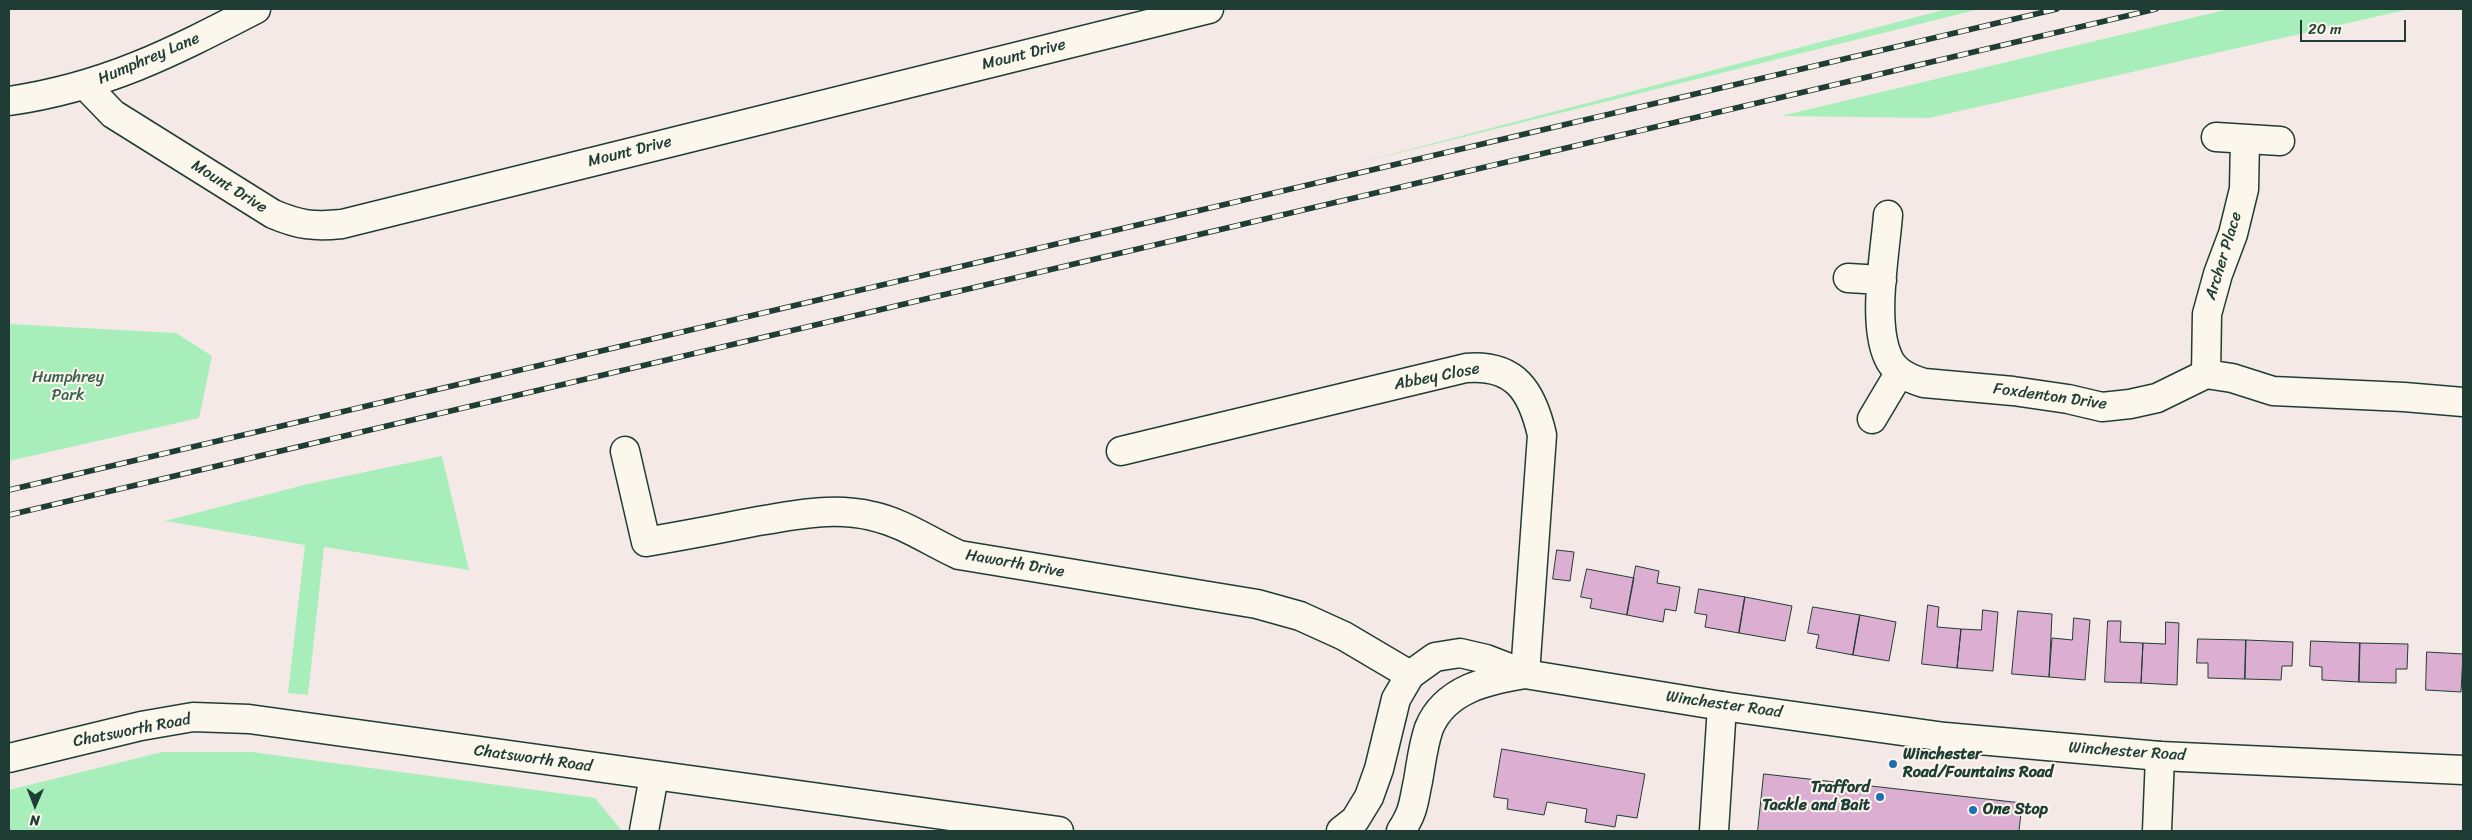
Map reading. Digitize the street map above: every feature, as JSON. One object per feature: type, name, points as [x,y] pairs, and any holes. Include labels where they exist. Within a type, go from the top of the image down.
[{"type":"street","name":"Humphrey Lane","points":[[9,101],[86,86],[146,64],[256,9]]},
{"type":"street","name":"Mount Drive","points":[[86,86],[114,114],[273,214],[294,223],[316,227],[342,224],[1209,9]]},
{"type":"street","points":[[2216,137],[2280,141]]},
{"type":"street","name":"Archer Place","points":[[2206,374],[2207,314],[2218,274],[2233,234],[2244,189],[2245,139]]},
{"type":"street","points":[[1872,419],[1900,372],[1888,358],[1883,339],[1880,312],[1888,215]]},
{"type":"street","points":[[1848,278],[1882,280]]},
{"type":"street","name":"Abbey Close","points":[[1121,451],[1466,368],[1486,366],[1504,371],[1519,384],[1531,399],[1542,435],[1525,674]]},
{"type":"street","name":"Foxdenton Drive","points":[[1900,372],[1910,380],[1924,383],[2013,391],[2068,399],[2102,407],[2130,404],[2157,398],[2206,374]]},
{"type":"street","points":[[2206,374],[2232,378],[2273,391],[2404,397],[2463,402]]},
{"type":"street","name":"Haworth Drive","points":[[625,451],[646,542],[802,514],[841,511],[872,516],[908,527],[929,541],[959,555],[1257,604],[1300,616],[1344,636],[1410,674]]},
{"type":"street","points":[[1341,831],[1355,820],[1369,797],[1379,769],[1396,699],[1410,674],[1435,657],[1460,653],[1486,659],[1525,674]]},
{"type":"street","points":[[1401,831],[1412,815],[1430,728],[1442,708],[1462,692],[1486,681],[1525,674]]},
{"type":"street","name":"Winchester Road","points":[[1525,674],[1722,706],[1945,737],[2160,756],[2463,770]]},
{"type":"street","points":[[1714,831],[1722,706]]},
{"type":"street","name":"Chatsworth Road","points":[[9,758],[141,726],[176,720],[193,718],[249,719],[1059,831]]},
{"type":"street","points":[[2157,831],[2160,756]]},
{"type":"street","points":[[644,831],[654,776]]},
{"type":"green space","points":[[1947,9],[1980,9],[1350,165]]},
{"type":"green space","points":[[2229,9],[2410,9],[1929,118],[1781,116]]},
{"type":"green space","name":"Humphrey Park","points":[[9,324],[176,333],[212,356],[199,418],[9,461]]},
{"type":"green space","points":[[442,456],[469,570],[324,547],[308,695],[288,693],[305,545],[165,521],[308,484]]},
{"type":"green space","points":[[162,752],[251,752],[595,798],[622,831],[9,831],[9,790]]},
{"type":"building","points":[[1557,550],[1574,552],[1570,581],[1553,579]]},
{"type":"building","points":[[1636,566],[1659,571],[1657,583],[1680,587],[1676,611],[1665,609],[1663,622],[1627,615]]},
{"type":"building","points":[[1587,569],[1634,578],[1627,615],[1590,608],[1592,599],[1581,597]]},
{"type":"building","points":[[1699,589],[1745,597],[1739,633],[1705,627],[1707,615],[1695,613]]},
{"type":"building","points":[[1745,597],[1792,606],[1785,641],[1739,633]]},
{"type":"building","points":[[1928,605],[1939,607],[1937,627],[1961,629],[1957,668],[1922,664]]},
{"type":"building","points":[[1813,607],[1860,615],[1853,655],[1816,648],[1819,635],[1808,633]]},
{"type":"building","points":[[1983,610],[1998,612],[1993,671],[1957,668],[1961,629],[1981,630]]},
{"type":"building","points":[[2018,611],[2052,614],[2049,677],[2012,674]]},
{"type":"building","points":[[1860,615],[1896,622],[1889,661],[1853,655]]},
{"type":"building","points":[[2074,618],[2090,620],[2085,680],[2049,677],[2052,638],[2072,640]]},
{"type":"building","points":[[2108,621],[2121,621],[2120,642],[2143,643],[2141,683],[2105,682]]},
{"type":"building","points":[[2166,622],[2179,623],[2177,685],[2141,683],[2143,643],[2165,644]]},
{"type":"building","points":[[2198,639],[2246,640],[2245,679],[2208,678],[2208,663],[2197,663]]},
{"type":"building","points":[[2246,640],[2293,642],[2292,666],[2282,666],[2281,680],[2245,679]]},
{"type":"building","points":[[2311,641],[2360,643],[2359,682],[2322,680],[2322,667],[2310,666]]},
{"type":"building","points":[[2360,643],[2408,644],[2407,669],[2396,669],[2396,683],[2359,682]]},
{"type":"building","points":[[2427,652],[2463,654],[2461,692],[2426,690]]},
{"type":"building","points":[[1502,749],[1645,774],[1637,818],[1617,815],[1615,827],[1585,822],[1587,809],[1547,802],[1544,815],[1507,809],[1508,799],[1494,797]]},
{"type":"building","points":[[1764,774],[2022,803],[2019,831],[1758,831]]},
{"type":"railway","points":[[9,490],[2057,9]]},
{"type":"railway","points":[[9,515],[2156,9]]},
{"type":"place","name":"Winchester Road/Fountains Road","points":[[1893,764]]},
{"type":"place","name":"Trafford Tackle and Bait","points":[[1880,797]]},
{"type":"place","name":"One Stop","points":[[1973,810]]}]
